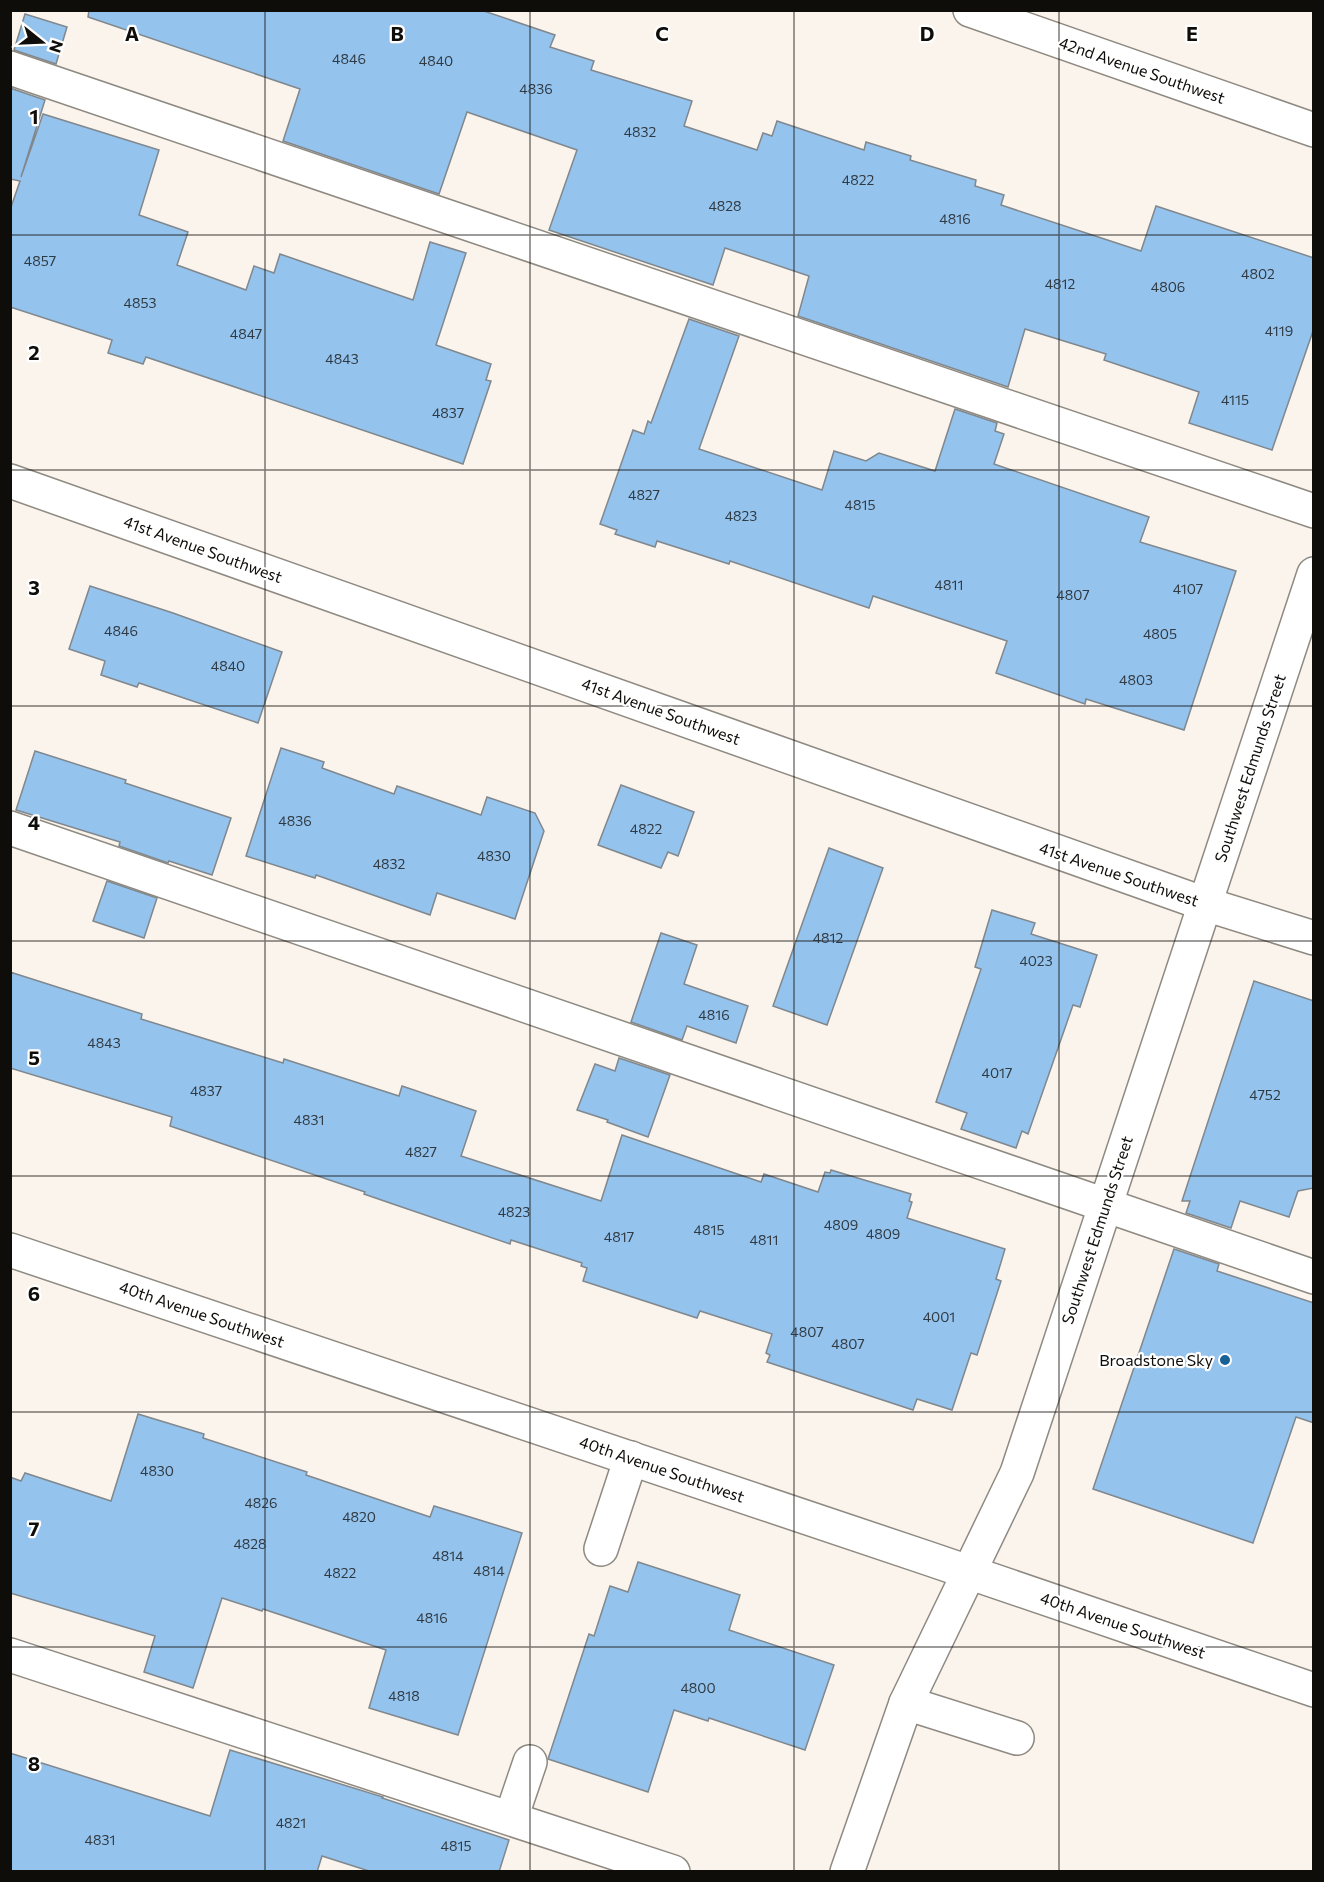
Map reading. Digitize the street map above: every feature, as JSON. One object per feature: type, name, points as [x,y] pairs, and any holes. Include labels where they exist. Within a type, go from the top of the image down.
[{"type":"street","name":"42nd Avenue Southwest","points":[[970,10],[1314,130]]},
{"type":"street","points":[[10,68],[1314,511]]},
{"type":"street","name":"41st Avenue Southwest","points":[[10,481],[1205,904],[1314,938]]},
{"type":"street","name":"Southwest Edmunds Street","points":[[847,1872],[906,1703],[1017,1473],[1314,574]]},
{"type":"street","points":[[10,828],[1314,1277]]},
{"type":"street","name":"40th Avenue Southwest","points":[[10,1250],[1314,1690]]},
{"type":"street","points":[[601,1549],[631,1458]]},
{"type":"street","points":[[10,1655],[673,1872]]},
{"type":"street","points":[[906,1703],[1017,1738]]},
{"type":"street","points":[[511,1818],[530,1762]]},
{"type":"building","points":[[89,10],[481,10],[555,35],[550,47],[594,61],[591,70],[692,101],[684,126],[757,150],[763,133],[772,136],[777,121],[864,150],[866,142],[911,156],[910,160],[976,180],[975,186],[1004,195],[1001,205],[1141,251],[1156,206],[1314,258],[1314,328],[1272,450],[1189,423],[1199,392],[1104,360],[1106,354],[1025,329],[1008,387],[798,316],[809,276],[725,248],[713,285],[549,230],[577,150],[467,112],[439,194],[283,141],[300,89],[88,17]]},
{"type":"building","points":[[25,14],[67,27],[56,64],[14,50]]},
{"type":"building","points":[[10,88],[45,100],[21,177],[43,114],[159,150],[139,215],[188,232],[177,265],[246,290],[254,266],[274,273],[280,254],[413,300],[430,242],[466,253],[436,345],[491,364],[486,380],[491,381],[463,464],[146,357],[143,364],[108,353],[112,340],[10,307],[10,210],[20,181],[10,179]]},
{"type":"building","points":[[689,319],[739,336],[699,449],[822,490],[834,451],[866,461],[879,453],[935,471],[955,409],[997,423],[995,431],[1004,434],[994,464],[1149,517],[1140,542],[1236,571],[1184,730],[1086,699],[1085,704],[996,673],[1007,641],[873,596],[869,608],[730,561],[729,564],[657,541],[655,547],[615,534],[617,530],[600,524],[633,430],[644,434],[648,421],[651,423]]},
{"type":"building","points":[[90,586],[282,652],[258,723],[139,683],[137,687],[101,675],[105,661],[69,649]]},
{"type":"building","points":[[281,748],[324,762],[322,768],[394,794],[397,786],[481,815],[487,797],[535,813],[544,831],[515,919],[437,893],[430,915],[316,875],[315,878],[246,856]]},
{"type":"building","points":[[35,751],[126,780],[125,783],[231,818],[212,875],[169,861],[168,863],[119,846],[120,842],[16,810]]},
{"type":"building","points":[[621,785],[694,812],[678,856],[668,852],[661,868],[598,845]]},
{"type":"building","points":[[829,848],[883,868],[827,1025],[773,1006]]},
{"type":"building","points":[[107,881],[157,898],[144,938],[93,921]]},
{"type":"building","points":[[992,910],[1035,923],[1031,934],[1097,955],[1080,1007],[1073,1005],[1028,1134],[1022,1131],[1016,1148],[961,1129],[967,1113],[936,1102],[981,969],[975,967]]},
{"type":"building","points":[[661,933],[697,945],[684,984],[748,1006],[736,1043],[687,1026],[682,1040],[631,1022]]},
{"type":"building","points":[[10,972],[142,1014],[141,1019],[283,1063],[284,1059],[399,1096],[402,1086],[476,1111],[461,1156],[601,1201],[622,1135],[761,1182],[764,1174],[818,1192],[825,1172],[830,1173],[831,1170],[911,1194],[909,1201],[912,1202],[907,1218],[1005,1249],[996,1279],[1001,1281],[977,1355],[971,1353],[952,1410],[917,1399],[913,1410],[767,1362],[770,1355],[766,1353],[772,1334],[700,1311],[697,1318],[583,1281],[587,1268],[581,1266],[582,1263],[511,1240],[510,1244],[170,1126],[172,1117],[10,1068]]},
{"type":"building","points":[[1254,981],[1314,1001],[1314,1188],[1298,1191],[1289,1217],[1240,1201],[1231,1228],[1186,1213],[1190,1201],[1182,1201]]},
{"type":"building","points":[[619,1058],[670,1075],[648,1137],[577,1110],[595,1064],[615,1071]]},
{"type":"building","name":"Broadstone Sky","points":[[1174,1249],[1219,1264],[1217,1271],[1314,1303],[1314,1423],[1296,1417],[1253,1543],[1093,1489]]},
{"type":"building","points":[[138,1414],[204,1434],[203,1438],[307,1472],[306,1475],[430,1517],[434,1506],[522,1533],[458,1735],[369,1708],[386,1650],[263,1609],[262,1611],[222,1598],[193,1688],[144,1672],[155,1636],[10,1593],[10,1477],[21,1481],[25,1473],[111,1501]]},
{"type":"building","points":[[638,1562],[740,1595],[729,1630],[834,1665],[805,1750],[709,1718],[708,1721],[674,1710],[648,1792],[548,1759],[589,1634],[594,1636],[610,1586],[628,1592]]},
{"type":"building","points":[[230,1750],[383,1797],[509,1840],[499,1872],[372,1872],[322,1856],[317,1872],[10,1872],[10,1753],[210,1816]]},
{"type":"place","name":"Broadstone Sky","points":[[1225,1360]]}]
